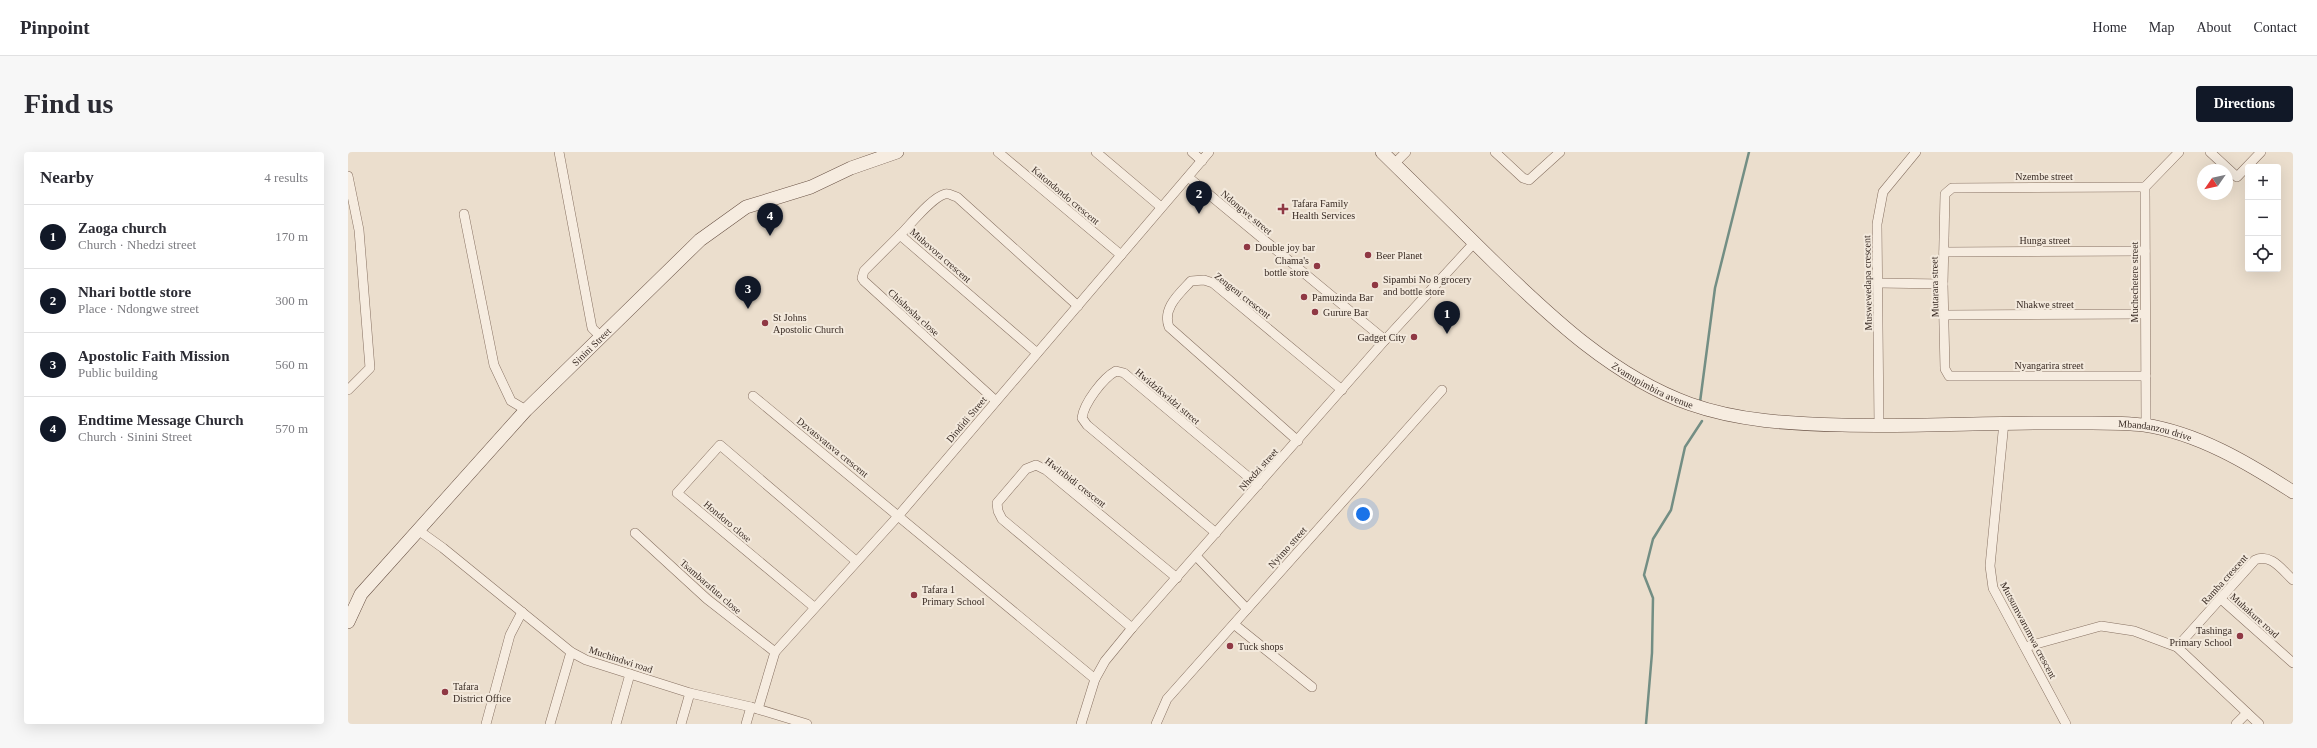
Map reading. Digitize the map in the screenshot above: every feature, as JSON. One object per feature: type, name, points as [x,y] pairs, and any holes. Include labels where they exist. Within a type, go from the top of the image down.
[{"type":"street","points":[[559,152],[592,328],[602,337]]},
{"type":"street","name":"Sinini Street","points":[[348,622],[361,594],[526,410],[558,377],[602,337],[700,240],[746,207],[811,187],[850,168],[897,152]]},
{"type":"street","name":"Katondondo crescent","points":[[998,152],[1121,254]]},
{"type":"street","points":[[1096,152],[1161,207]]},
{"type":"street","points":[[1192,152],[1202,161]]},
{"type":"street","name":"Dindidi Street","points":[[746,724],[754,708],[775,652],[814,607],[899,515],[1209,152]]},
{"type":"street","name":"Zvamupimbira avenue","points":[[1382,152],[1525,292],[1588,345],[1629,375],[1661,392],[1697,406],[1748,418],[1799,424],[1880,426],[2004,422]]},
{"type":"street","points":[[1394,164],[1406,152]]},
{"type":"street","points":[[1495,152],[1524,178],[1530,180],[1560,152]]},
{"type":"street","name":"Muswewedapa crescent","points":[[1880,426],[1877,224],[1883,192],[1892,179],[1916,152]]},
{"type":"street","points":[[2145,187],[2179,152]]},
{"type":"street","points":[[2210,152],[2237,177],[2261,152]]},
{"type":"street","points":[[348,176],[359,230],[370,368],[348,390]]},
{"type":"street","name":"Ndongwe street","points":[[1188,177],[1385,340]]},
{"type":"street","name":"Nzembe street","points":[[1945,194],[1955,187],[2145,187]]},
{"type":"street","name":"Muchechetere street","points":[[2145,187],[2146,425]]},
{"type":"street","name":"Mubovora crescent","points":[[1037,353],[900,235],[930,204],[945,194],[950,194],[957,197],[1078,306]]},
{"type":"street","name":"Mutarara street","points":[[1945,194],[1943,284],[1945,315],[1945,369],[1946,373],[1953,376]]},
{"type":"street","points":[[464,214],[494,366],[511,401],[526,410]]},
{"type":"street","name":"Chishosha close","points":[[900,235],[864,271],[862,278],[996,401]]},
{"type":"street","name":"Nhedzi street","points":[[1082,724],[1094,679],[1105,661],[1132,628],[1178,578],[1385,340],[1474,243]]},
{"type":"street","name":"Hunga street","points":[[1944,252],[2145,251]]},
{"type":"street","name":"Zengeni crescent","points":[[1298,441],[1170,327],[1167,320],[1167,312],[1171,303],[1191,281],[1204,280],[1213,283],[1342,390]]},
{"type":"street","points":[[1878,283],[1943,284]]},
{"type":"street","name":"Nhakwe street","points":[[1945,315],[2145,314]]},
{"type":"street","name":"Hwidzikwidzi street","points":[[1216,533],[1087,425],[1082,418],[1083,411],[1108,375],[1116,371],[1124,373],[1258,485]]},
{"type":"street","name":"Nyangarira street","points":[[1953,376],[2146,376]]},
{"type":"street","name":"Nyimo street","points":[[1156,724],[1167,699],[1235,625],[1246,609],[1442,390]]},
{"type":"street","name":"Dzvatsvatsva crescent","points":[[753,396],[899,515],[1094,679]]},
{"type":"street","name":"Mbandanzou drive","points":[[2004,422],[2146,425],[2174,432],[2242,460],[2293,492]]},
{"type":"street","name":"Mutsumwarumwa crescent","points":[[2004,422],[1990,566],[1992,588],[2066,724]]},
{"type":"street","name":"Hondoro close","points":[[814,607],[677,493],[720,445],[856,561]]},
{"type":"street","name":"Hwiribidi crescent","points":[[1132,628],[1002,519],[998,511],[997,503],[1026,469],[1036,465],[1046,470],[1178,578]]},
{"type":"street","name":"Muchindwi road","points":[[418,530],[571,652],[586,660],[690,693],[754,708],[807,724]]},
{"type":"street","name":"Tsambarafuta close","points":[[635,533],[707,599],[775,652]]},
{"type":"street","points":[[1196,556],[1246,609]]},
{"type":"street","name":"Ramba crescent","points":[[2177,647],[2255,560],[2263,556],[2269,558],[2293,580]]},
{"type":"street","name":"Muhakure road","points":[[2221,599],[2293,663]]},
{"type":"street","points":[[486,724],[510,635],[522,612]]},
{"type":"street","points":[[1235,625],[1312,687]]},
{"type":"street","points":[[2025,647],[2101,626],[2134,631],[2177,647],[2259,724]]},
{"type":"street","points":[[550,724],[571,652]]},
{"type":"street","points":[[616,724],[630,674]]},
{"type":"street","points":[[681,724],[690,693]]},
{"type":"street","points":[[2236,724],[2247,713]]},
{"type":"waterway","points":[[1700,402],[1715,288],[1749,152]]},
{"type":"waterway","points":[[1646,724],[1652,653],[1653,598],[1644,575],[1653,539],[1671,510],[1685,447],[1702,421]]},
{"type":"place","name":"Tafara Family Health Services","points":[[1283,209]]},
{"type":"place","name":"Nhari bottle store","points":[[1199,214]]},
{"type":"place","name":"Endtime Message Church","points":[[770,236]]},
{"type":"place","name":"Double joy bar","points":[[1247,247]]},
{"type":"place","name":"Beer Planet","points":[[1368,255]]},
{"type":"place","name":"Chama's bottle store","points":[[1317,266]]},
{"type":"place","name":"Sipambi No 8 grocery and bottle store","points":[[1375,285]]},
{"type":"place","name":"Pamuzinda Bar","points":[[1304,297]]},
{"type":"place","name":"Apostolic Faith Mission","points":[[748,309]]},
{"type":"place","name":"Gurure Bar","points":[[1315,312]]},
{"type":"place","name":"St Johns Apostolic Church","points":[[765,323]]},
{"type":"place","name":"Zaoga church","points":[[1447,334]]},
{"type":"place","name":"Gadget City","points":[[1414,337]]},
{"type":"place","name":"Tafara 1 Primary School","points":[[914,595]]},
{"type":"place","name":"Tashinga Primary School","points":[[2240,636]]},
{"type":"place","name":"Tuck shops","points":[[1230,646]]},
{"type":"place","name":"Tafara District Office","points":[[445,692]]}]
